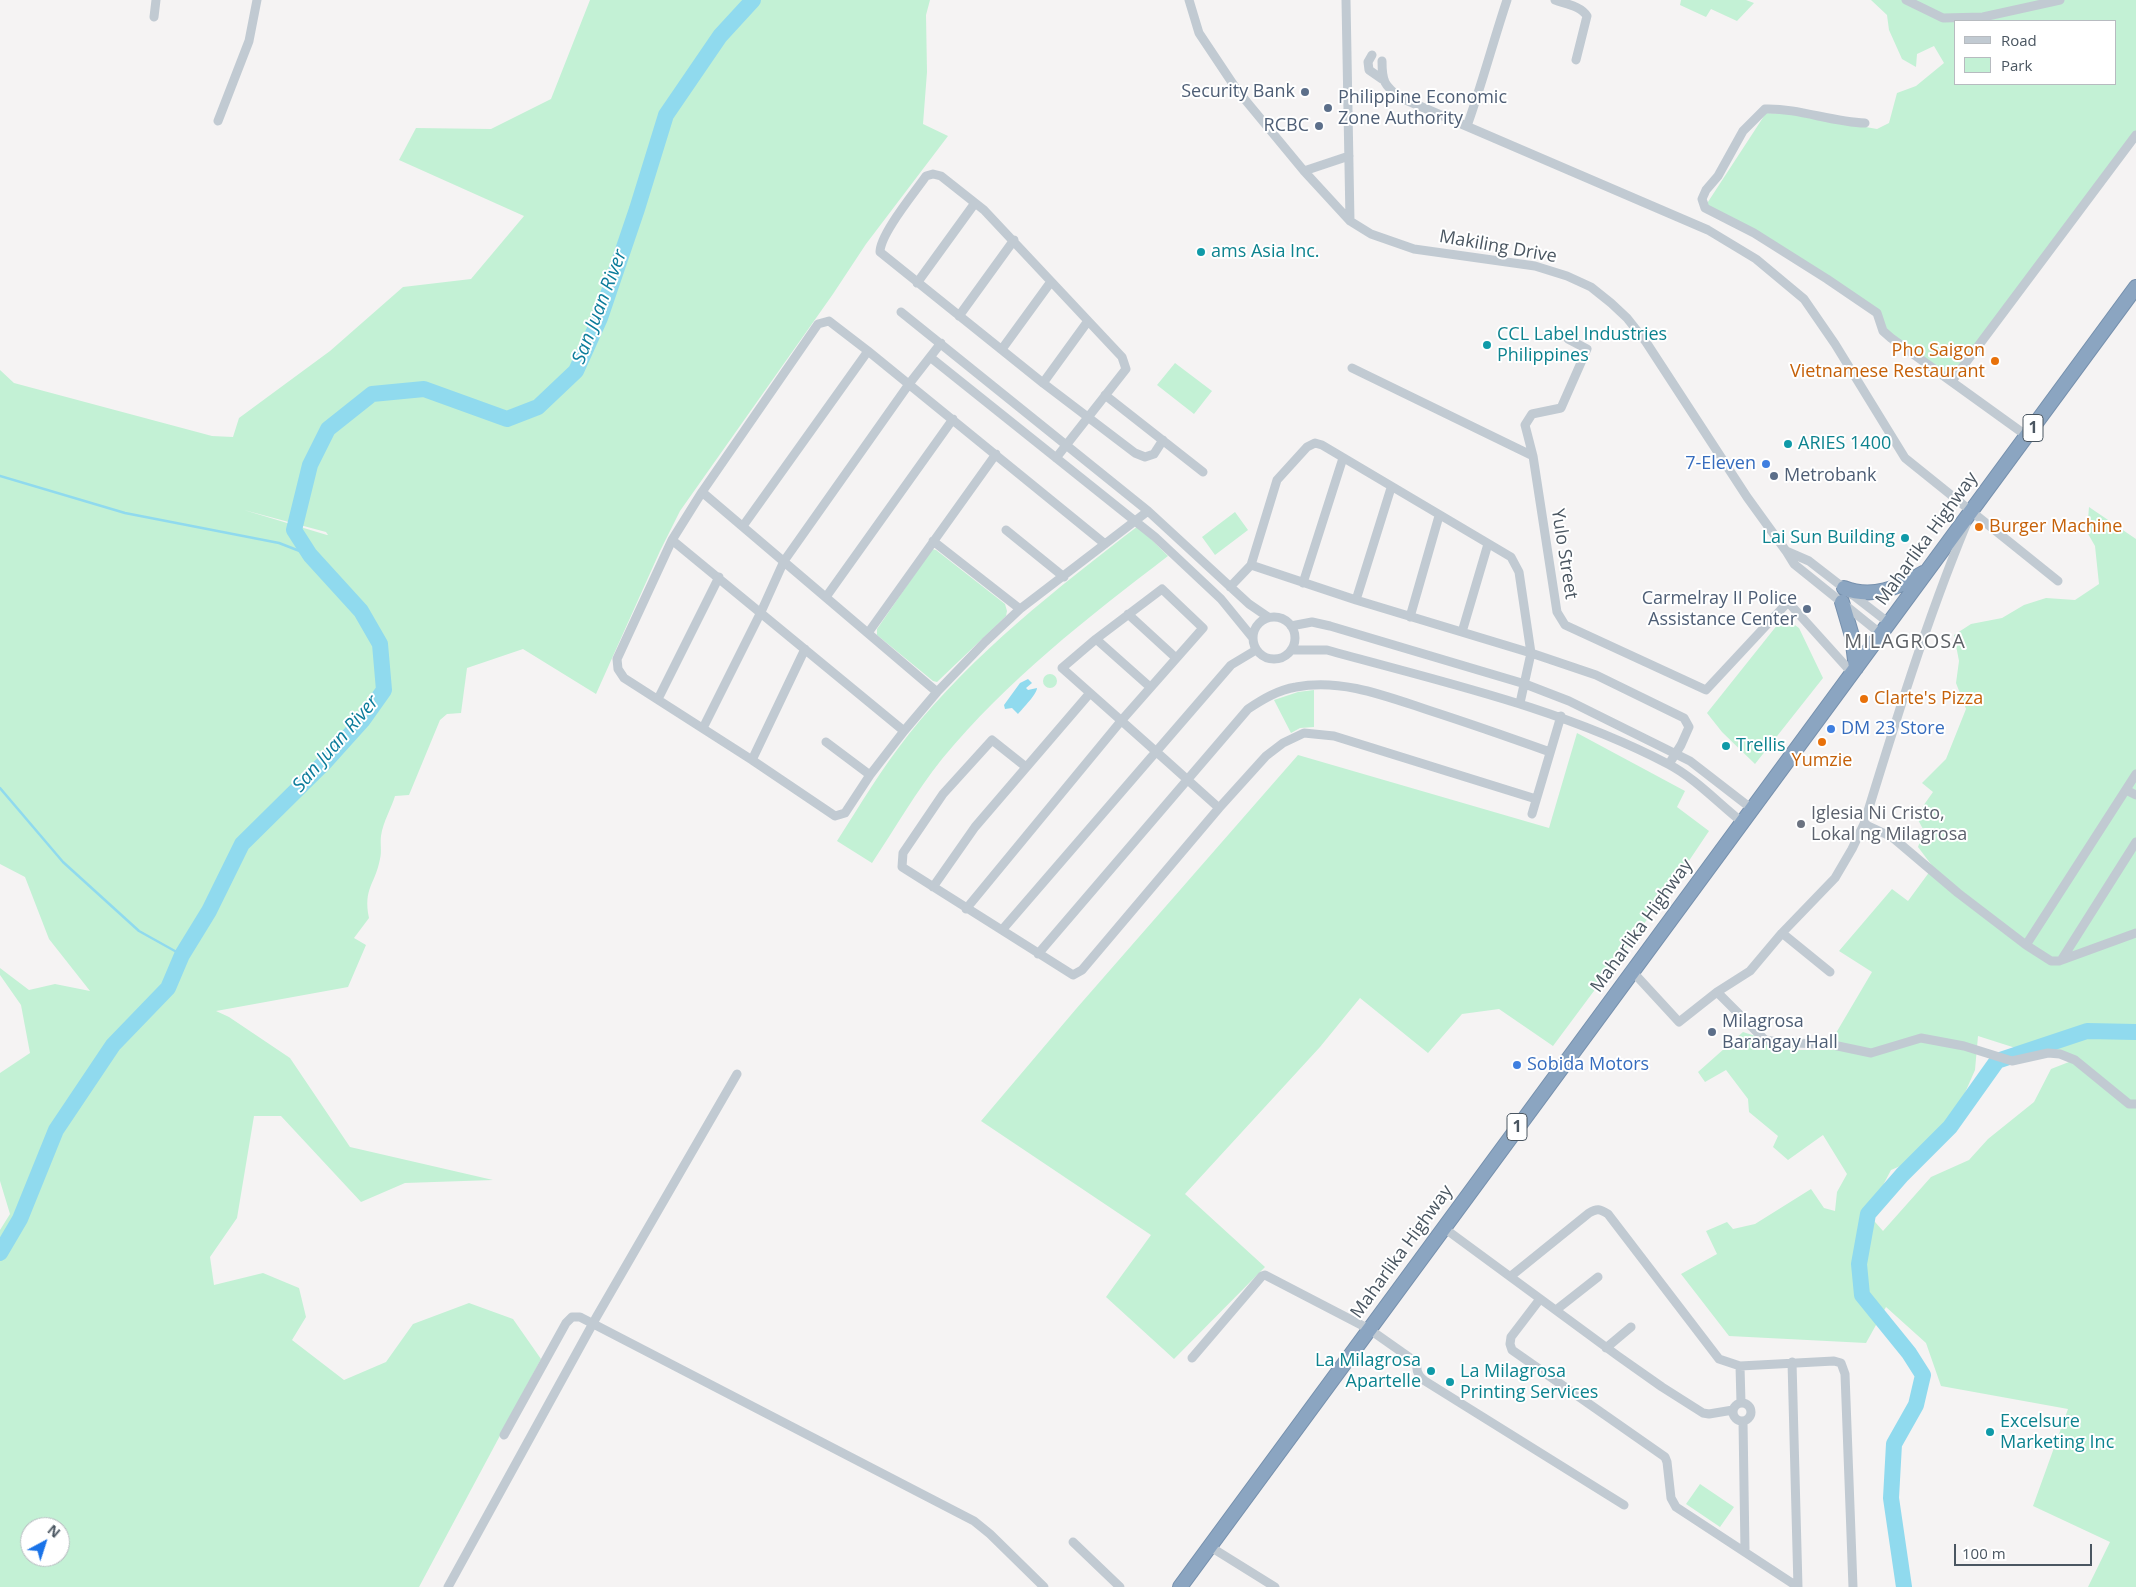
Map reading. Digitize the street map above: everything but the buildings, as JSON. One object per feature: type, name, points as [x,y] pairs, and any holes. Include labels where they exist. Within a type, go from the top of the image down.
[{"type":"highway","name":"Maharlika Highway","points":[[1180,1587],[2136,287]]},
{"type":"highway","points":[[1844,588],[1856,593],[1883,591],[1900,587],[1930,569]]},
{"type":"highway","points":[[1842,602],[1852,636],[1854,671]]},
{"type":"street","points":[[154,17],[156,0]]},
{"type":"street","points":[[218,121],[249,41],[257,0]]},
{"type":"street","name":"Makiling Drive","points":[[1189,0],[1199,33],[1237,90],[1304,171],[1350,221],[1371,234],[1414,249],[1535,266],[1567,276],[1591,287],[1627,318],[1646,342],[1747,497],[1794,564],[1842,602],[1885,628]]},
{"type":"street","points":[[1346,0],[1350,221]]},
{"type":"street","points":[[1466,126],[1479,94],[1485,66],[1507,0]]},
{"type":"street","points":[[1555,0],[1579,8],[1587,16],[1576,60]]},
{"type":"street","points":[[1906,0],[1943,18],[1983,17],[2060,0]]},
{"type":"street","points":[[1372,55],[1368,62],[1369,70],[1382,79],[1394,93],[1402,98],[1708,230],[1756,259],[1804,299],[1835,344],[1905,458],[2058,581]]},
{"type":"street","points":[[1382,61],[1382,79]]},
{"type":"street","points":[[1865,123],[1847,122],[1786,108],[1765,109],[1743,131],[1718,176],[1702,199],[1705,208],[1754,234],[1827,278],[1877,314],[1883,331],[1891,338],[2028,436]]},
{"type":"street","points":[[1952,382],[2136,135]]},
{"type":"street","points":[[1304,171],[1348,156]]},
{"type":"street","points":[[1056,458],[1066,444],[1088,417],[1105,395],[1126,370],[1122,357],[1050,282],[1014,240],[975,203],[941,176],[933,174],[926,176],[885,234],[880,246],[880,252],[1043,383],[1088,417],[1135,453],[1145,457],[1154,454],[1163,440]]},
{"type":"street","points":[[917,283],[975,203]]},
{"type":"street","points":[[959,316],[1014,240]]},
{"type":"street","points":[[1002,349],[1050,282]]},
{"type":"street","points":[[901,312],[1148,511],[1248,604],[1268,617],[1281,618],[1291,626],[1295,638],[1291,650],[1280,658],[1267,658],[1256,650],[1252,636],[1221,599],[1135,520],[930,357]]},
{"type":"street","points":[[1104,544],[953,419],[829,321],[818,324],[702,492],[672,540],[617,659],[618,669],[624,678],[835,816],[845,813],[870,775],[937,692],[1020,609],[1148,511]]},
{"type":"street","points":[[1043,383],[1088,321]]},
{"type":"street","name":"Yulo Street","points":[[1568,339],[1587,349],[1561,408],[1532,414],[1525,425],[1533,456],[1557,612],[1565,625],[1706,690],[1788,602],[1854,671]]},
{"type":"street","points":[[703,728],[761,612],[784,561],[909,384],[941,343]]},
{"type":"street","points":[[743,526],[868,351]]},
{"type":"street","points":[[1352,368],[1533,456]]},
{"type":"street","points":[[1105,395],[1202,472]]},
{"type":"street","points":[[826,597],[953,419]]},
{"type":"street","points":[[1230,587],[1251,565],[1277,480],[1307,447],[1315,443],[1322,445],[1391,488],[1511,557],[1519,572],[1531,653],[1526,684],[1520,703]]},
{"type":"street","points":[[868,633],[996,454]]},
{"type":"street","points":[[1303,583],[1343,458]]},
{"type":"street","points":[[1356,600],[1391,488]]},
{"type":"street","points":[[702,492],[937,692]]},
{"type":"street","points":[[1632,971],[1679,1022],[1717,992],[1750,971],[1782,933],[1835,878],[1864,824],[1944,578],[1972,511]]},
{"type":"street","points":[[1410,617],[1439,516]]},
{"type":"street","points":[[1006,530],[1064,577]]},
{"type":"street","points":[[672,540],[904,731]]},
{"type":"street","points":[[933,541],[1020,609]]},
{"type":"street","points":[[1462,632],[1488,544]]},
{"type":"street","points":[[1786,551],[1809,561],[1844,588],[1885,628]]},
{"type":"street","points":[[1251,565],[1596,675],[1684,718],[1689,727],[1669,764]]},
{"type":"street","points":[[658,699],[719,577]]},
{"type":"street","points":[[966,909],[1121,721],[1203,628],[1162,589],[1096,639],[1062,668],[1121,721],[1156,751],[1219,808]]},
{"type":"street","points":[[1128,614],[1176,658]]},
{"type":"street","points":[[1252,636],[1257,624],[1268,617]]},
{"type":"street","points":[[1291,626],[1312,622],[1330,626],[1526,684],[1570,701],[1676,753],[1703,770],[1752,810]]},
{"type":"street","points":[[1096,639],[1150,688]]},
{"type":"street","points":[[752,760],[805,649]]},
{"type":"street","points":[[1002,930],[1231,665],[1256,650]]},
{"type":"street","points":[[1291,650],[1327,650],[1561,716],[1669,764],[1742,822]]},
{"type":"street","points":[[1038,954],[1248,709],[1267,696],[1295,687],[1318,684],[1353,687],[1401,701],[1550,752]]},
{"type":"street","points":[[933,887],[975,827],[1090,693]]},
{"type":"street","points":[[1532,814],[1561,716]]},
{"type":"street","points":[[1026,767],[992,740],[942,794],[903,853],[902,867],[966,909],[1073,974],[1082,970],[1219,808],[1266,756],[1283,743],[1304,733],[1334,736],[1536,799]]},
{"type":"street","points":[[826,742],[870,775]]},
{"type":"street","points":[[2026,945],[2136,774]]},
{"type":"street","points":[[2126,790],[2136,796]]},
{"type":"street","points":[[1864,824],[1892,837],[1958,893],[2026,945],[2051,961],[2062,960],[2136,933]]},
{"type":"street","points":[[2062,960],[2136,842]]},
{"type":"street","points":[[1782,933],[1830,972]]},
{"type":"street","points":[[1717,992],[1765,1040],[1832,1045],[1871,1053],[1921,1038],[1991,1053],[2012,1061],[2048,1053],[2060,1054],[2080,1064],[2128,1104],[2136,1104]]},
{"type":"street","points":[[448,1587],[592,1325],[737,1074]]},
{"type":"street","points":[[1511,1276],[1589,1213],[1600,1209],[1608,1214],[1714,1353],[1726,1362],[1740,1366],[1834,1361],[1841,1364],[1844,1368],[1853,1587]]},
{"type":"street","points":[[1444,1228],[1662,1388],[1709,1414],[1733,1410],[1741,1403]]},
{"type":"street","points":[[1192,1358],[1262,1276],[1265,1275],[1369,1329],[1412,1360],[1417,1365],[1420,1378],[1624,1505]]},
{"type":"street","points":[[1556,1310],[1598,1277]]},
{"type":"street","points":[[1540,1298],[1511,1336],[1510,1344],[1512,1350],[1664,1458],[1667,1462],[1671,1498],[1676,1507],[1798,1587]]},
{"type":"street","points":[[504,1435],[566,1323],[572,1317],[580,1318],[974,1521],[990,1534],[1044,1587]]},
{"type":"street","points":[[1606,1348],[1631,1327]]},
{"type":"street","points":[[1792,1362],[1798,1587]]},
{"type":"street","points":[[1740,1366],[1741,1403]]},
{"type":"street","points":[[1741,1403],[1748,1405],[1751,1411],[1749,1418],[1743,1422]]},
{"type":"street","points":[[1733,1410],[1734,1417],[1743,1422]]},
{"type":"street","points":[[1743,1422],[1745,1551]]},
{"type":"street","points":[[1073,1542],[1120,1587]]},
{"type":"street","points":[[1209,1546],[1275,1587]]},
{"type":"green space","points":[[590,0],[930,0],[926,15],[927,72],[923,124],[948,136],[866,244],[833,294],[680,511],[596,694],[523,649],[467,668],[461,713],[447,714],[440,720],[409,795],[395,796],[385,821],[381,836],[381,853],[378,868],[367,900],[369,918],[354,938],[366,945],[348,987],[216,1011],[229,1017],[290,1058],[350,1147],[493,1180],[405,1183],[361,1202],[281,1116],[254,1116],[237,1218],[210,1257],[214,1285],[263,1273],[299,1288],[306,1317],[292,1340],[344,1380],[386,1362],[413,1324],[469,1303],[513,1319],[541,1359],[419,1587],[0,1587],[0,1230],[10,1214],[0,1181],[0,1073],[30,1053],[21,1005],[0,975],[0,968],[29,990],[55,984],[90,991],[49,939],[25,877],[0,864],[0,370],[14,383],[212,436],[233,437],[239,418],[330,351],[403,287],[471,279],[524,216],[399,160],[416,128],[491,129],[551,99]],"holes":[[[244,510],[326,532],[328,535]]]},
{"type":"green space","points":[[1681,0],[1746,0],[1754,3],[1737,21],[1711,9],[1706,17],[1680,5]]},
{"type":"green space","points":[[1871,0],[2136,0],[2136,131],[1953,379],[1892,339],[1879,317],[1831,282],[1704,208],[1766,113],[1792,114],[1877,129],[1889,123],[1897,93],[1916,86],[1944,63],[1934,46],[1917,54],[1916,67],[1902,59],[1889,30],[1887,15]]},
{"type":"green space","points":[[1175,363],[1212,391],[1194,414],[1157,385]]},
{"type":"green space","points":[[2089,507],[2136,539],[2136,1587],[2088,1587],[2110,1542],[2033,1506],[2068,1409],[1941,1386],[1926,1343],[1886,1307],[1866,1343],[1729,1336],[1681,1274],[1717,1254],[1706,1231],[1727,1222],[1733,1229],[1755,1224],[1811,1189],[1824,1208],[1835,1211],[1837,1192],[1847,1174],[1823,1135],[1788,1160],[1773,1147],[1778,1136],[1749,1112],[1748,1099],[1726,1070],[1705,1082],[1698,1072],[1743,1032],[1799,1050],[1826,1050],[1872,972],[1839,951],[1892,889],[1908,901],[1933,867],[1918,847],[1924,831],[1916,816],[1933,792],[1922,783],[1946,759],[1966,709],[1956,683],[1959,661],[1954,635],[1971,624],[2002,618],[2024,605],[2046,598],[2075,600],[2099,584],[2095,546],[2087,532]],"holes":[[[1978,1036],[2025,1051],[2074,1060],[2051,1069],[2034,1102],[1988,1139],[1969,1160],[1931,1177],[1883,1231],[1868,1214],[1891,1170],[1919,1158],[1950,1127],[1975,1070]]]},
{"type":"green space","points":[[1235,512],[1248,530],[1215,555],[1202,537]]},
{"type":"green space","points":[[1138,526],[1168,556],[1049,651],[993,703],[942,759],[872,863],[837,841],[899,747],[934,704],[988,649],[1017,623]]},
{"type":"green space","points":[[932,549],[936,550],[1005,604],[1007,611],[1006,616],[937,682],[933,681],[877,635],[877,629]]},
{"type":"green space","points":[[1785,618],[1799,628],[1823,678],[1755,764],[1722,732],[1707,713],[1782,619]]},
{"type":"green space","points":[[1047,674],[1053,674],[1057,681],[1053,688],[1047,688],[1043,684],[1043,678]]},
{"type":"green space","points":[[1314,690],[1314,727],[1300,728],[1291,733],[1274,700],[1298,692]]},
{"type":"green space","points":[[1577,733],[1685,791],[1677,807],[1709,831],[1672,886],[1553,1046],[1499,1009],[1462,1014],[1428,1053],[1360,998],[1320,1047],[1185,1194],[1265,1267],[1174,1359],[1106,1297],[1151,1235],[981,1121],[1076,1009],[1298,755],[1549,828]]},
{"type":"green space","points":[[1700,1484],[1734,1507],[1720,1527],[1686,1504]]},
{"type":"water","points":[[1028,679],[1032,683],[1026,688],[1028,690],[1037,688],[1032,697],[1018,714],[1012,708],[1005,709],[1004,705],[1020,683]]},
{"type":"waterway","name":"San Juan River","points":[[0,1253],[20,1219],[56,1130],[113,1045],[168,988],[182,955],[209,911],[242,844],[326,761],[362,721],[384,690],[380,644],[361,611],[310,555],[294,530],[310,465],[328,429],[372,394],[424,389],[507,419],[538,407],[576,371],[600,318],[666,115],[720,36],[753,0]]},
{"type":"waterway","points":[[0,476],[125,513],[279,543],[310,555]]},
{"type":"waterway","points":[[0,788],[63,862],[139,931],[182,955]]},
{"type":"waterway","points":[[1904,1587],[1891,1498],[1894,1444],[1916,1405],[1923,1375],[1909,1353],[1862,1295],[1859,1264],[1868,1214],[1902,1175],[1950,1127],[1997,1061],[2087,1031],[2136,1032]]},
{"type":"place","name":"Security Bank","points":[[1305,92]]},
{"type":"place","name":"Philippine Economic Zone Authority","points":[[1328,108]]},
{"type":"place","name":"RCBC","points":[[1319,126]]},
{"type":"place","name":"ams Asia Inc.","points":[[1201,252]]},
{"type":"place","name":"CCL Label Industries Philippines","points":[[1487,345]]},
{"type":"place","name":"Pho Saigon Vietnamese Restaurant","points":[[1995,361]]},
{"type":"place","name":"ARIES 1400","points":[[1788,444]]},
{"type":"place","name":"7-Eleven","points":[[1766,464]]},
{"type":"place","name":"Metrobank","points":[[1774,476]]},
{"type":"place","name":"Burger Machine","points":[[1979,527]]},
{"type":"place","name":"Lai Sun Building","points":[[1905,538]]},
{"type":"place","name":"Carmelray II Police Assistance Center","points":[[1807,609]]},
{"type":"place","name":"Clarte's Pizza","points":[[1864,699]]},
{"type":"place","name":"DM 23 Store","points":[[1831,729]]},
{"type":"place","name":"Yumzie","points":[[1822,742]]},
{"type":"place","name":"Trellis","points":[[1726,746]]},
{"type":"place","name":"Iglesia Ni Cristo, Lokal ng Milagrosa","points":[[1801,824]]},
{"type":"place","name":"Milagrosa Barangay Hall","points":[[1712,1032]]},
{"type":"place","name":"Sobida Motors","points":[[1517,1065]]},
{"type":"place","name":"La Milagrosa Apartelle","points":[[1431,1371]]},
{"type":"place","name":"La Milagrosa Printing Services","points":[[1450,1382]]},
{"type":"place","name":"Excelsure Marketing Inc","points":[[1990,1432]]},
{"type":"district","name":"MILAGROSA","points":[[1905,642]]}]
